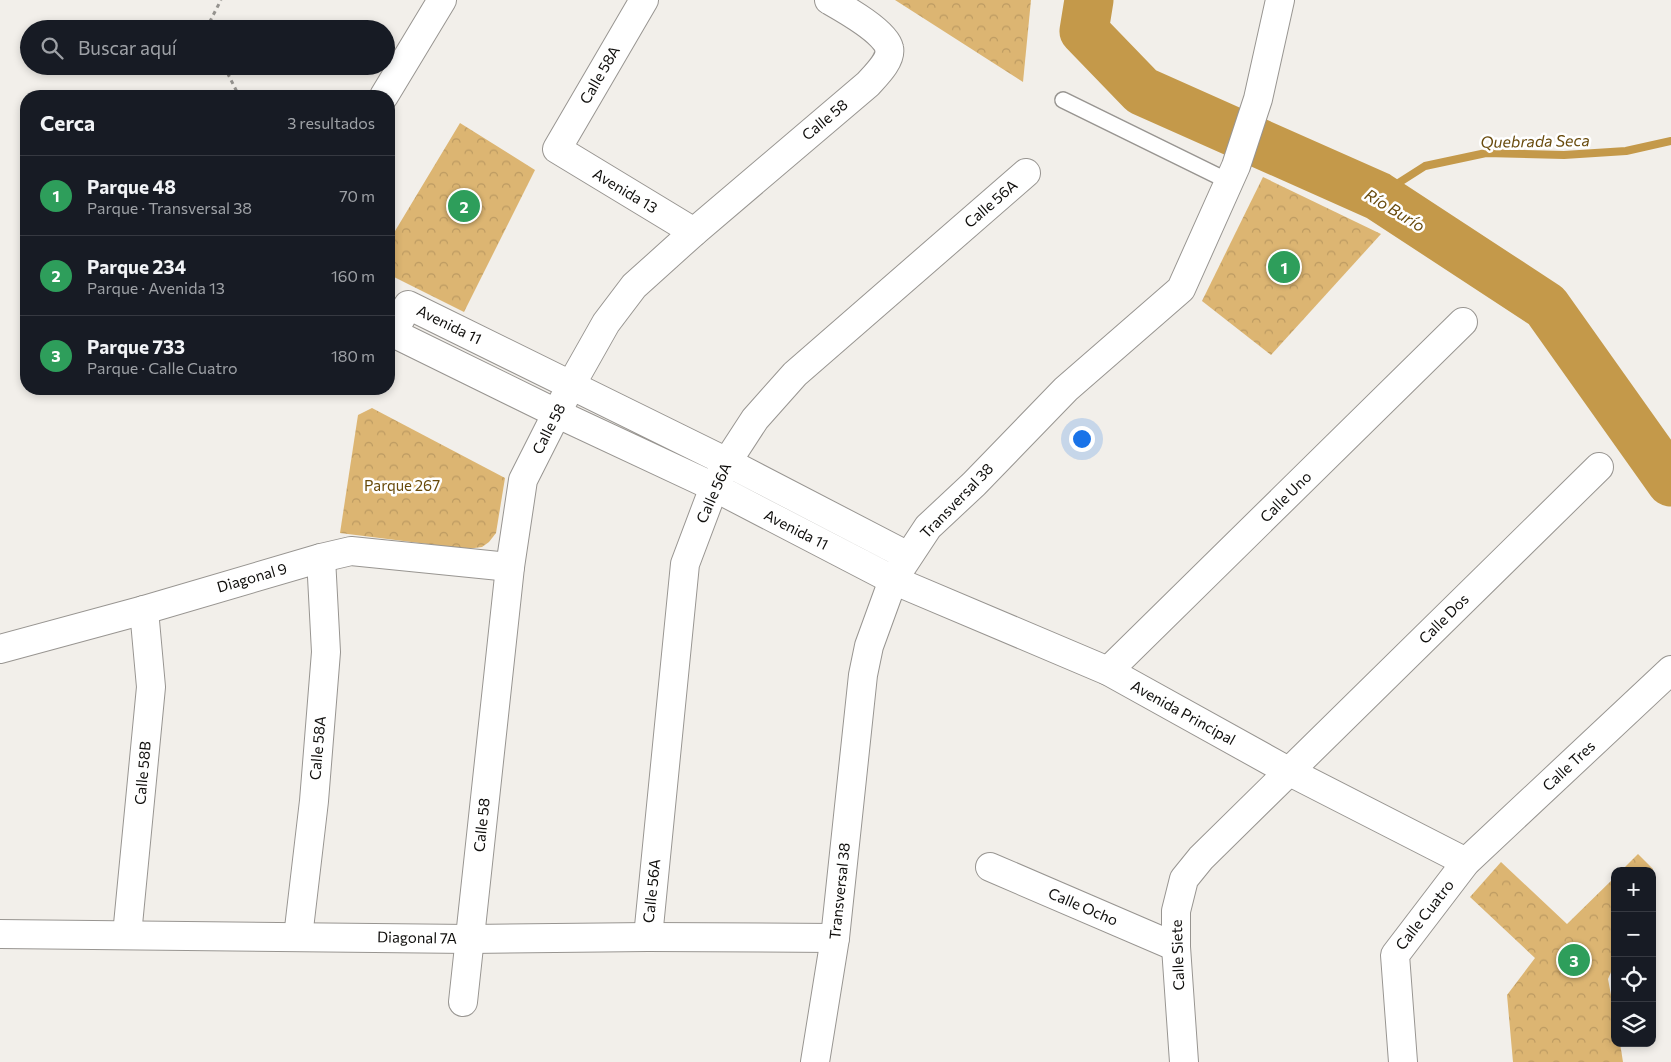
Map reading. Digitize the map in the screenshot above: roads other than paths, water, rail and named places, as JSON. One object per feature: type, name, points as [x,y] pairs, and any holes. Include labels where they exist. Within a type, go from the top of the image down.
[{"type":"street","points":[[388,90],[442,0]]},
{"type":"street","name":"Calle 58A","points":[[557,149],[644,0]]},
{"type":"street","name":"Calle 58","points":[[462,1002],[510,567],[523,480],[571,385],[606,323],[634,286],[694,232],[868,84],[886,62],[889,47],[884,39],[856,17],[829,0]]},
{"type":"street","name":"Transversal 38","points":[[816,1062],[835,938],[863,675],[869,646],[892,580],[928,527],[974,484],[1066,389],[1182,289],[1233,174],[1258,99],[1280,0]]},
{"type":"street","name":"Avenida 13","points":[[557,149],[694,232]]},
{"type":"street","name":"Calle 56A","points":[[648,937],[685,564],[714,487],[727,462],[755,419],[795,374],[1026,173]]},
{"type":"street","name":"Avenida 11","points":[[395,329],[408,305],[727,462],[908,556]]},
{"type":"street","name":"Calle Uno","points":[[1108,671],[1463,322]]},
{"type":"street","name":"Avenida 11","points":[[395,334],[558,414],[714,487],[892,580]]},
{"type":"street","name":"Calle Dos","points":[[1290,772],[1599,467]]},
{"type":"street","name":"Diagonal 9","points":[[0,649],[351,551],[510,567]]},
{"type":"street","name":"Calle 58A","points":[[298,937],[314,801],[326,652],[321,558]]},
{"type":"street","name":"Avenida Principal","points":[[892,580],[1108,671],[1290,772],[1466,862]]},
{"type":"street","name":"Calle 58B","points":[[127,935],[151,687],[144,610]]},
{"type":"street","name":"Calle Tres","points":[[1466,862],[1671,670]]},
{"type":"street","name":"Calle Siete","points":[[1184,1062],[1176,947],[1176,910],[1184,879],[1201,858],[1290,772]]},
{"type":"street","name":"Calle Cuatro","points":[[1403,1062],[1395,955],[1466,862]]},
{"type":"street","name":"Calle Ocho","points":[[990,866],[1176,947]]},
{"type":"street","name":"Diagonal 7A","points":[[0,934],[470,939],[648,937],[835,938]]},
{"type":"lane","points":[[1063,100],[1233,174]]},
{"type":"waterway","name":"Río Burío","points":[[1089,0],[1084,31],[1142,91],[1378,196],[1546,306],[1671,482]]},
{"type":"waterway","name":"Quebrada Seca","points":[[1378,196],[1425,166],[1486,153],[1564,155],[1626,151],[1671,141]]},
{"type":"place","name":"Parque 234","points":[[464,206]]},
{"type":"place","name":"Parque 48","points":[[1284,267]]},
{"type":"place","name":"Parque 733","points":[[1574,960]]},
{"type":"park label","name":"Parque 267","points":[[402,486]]}]
